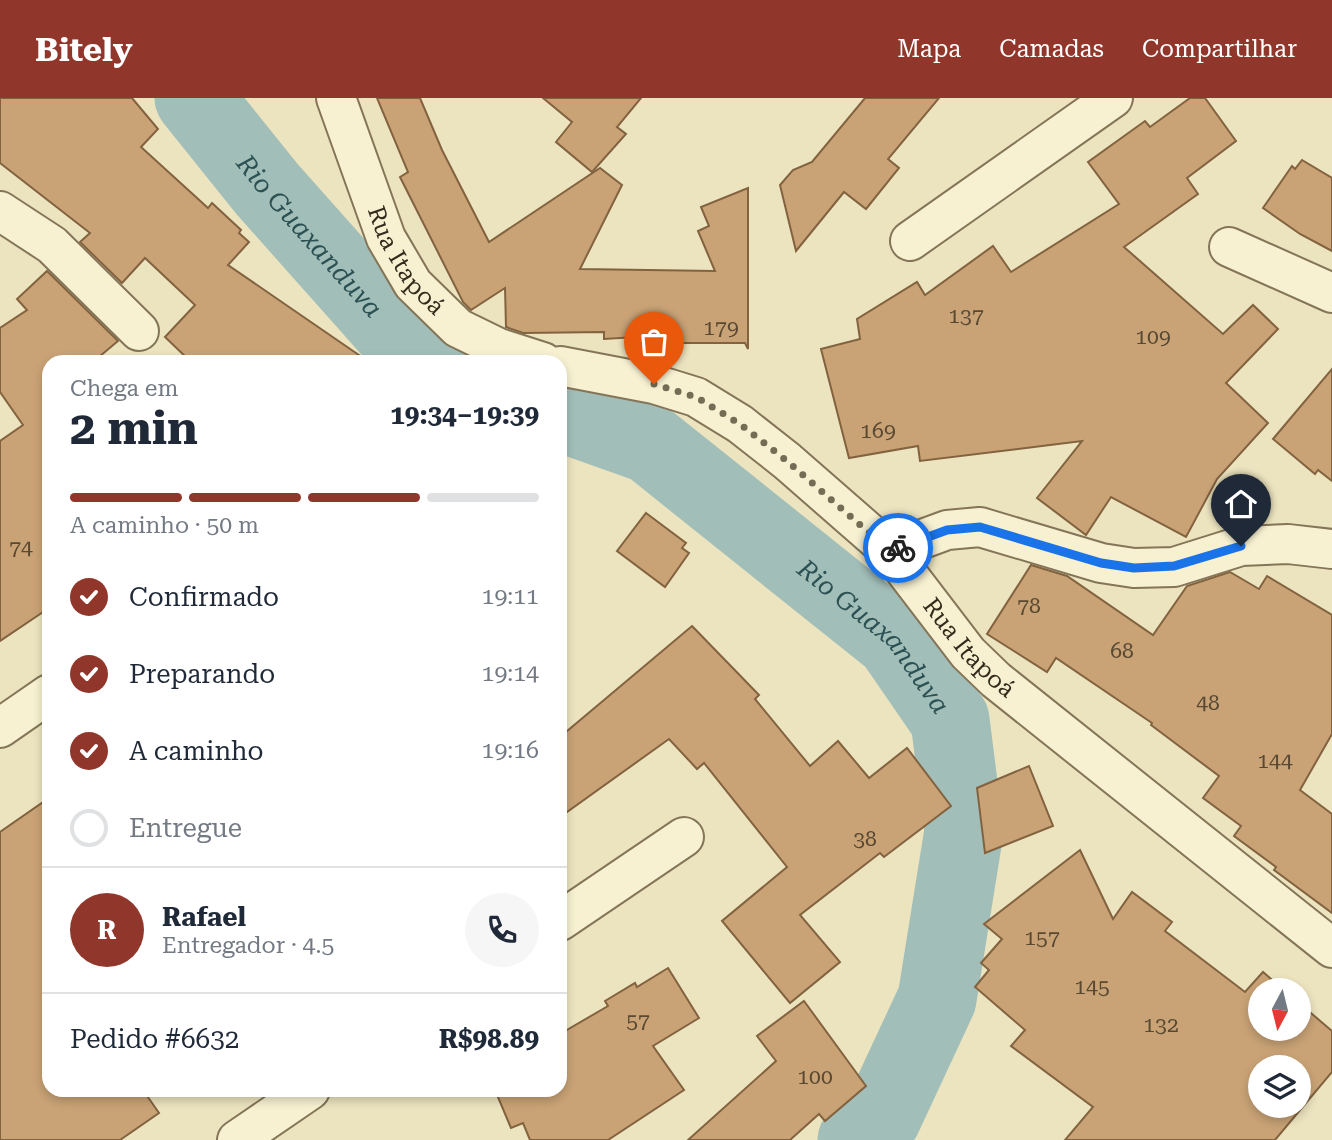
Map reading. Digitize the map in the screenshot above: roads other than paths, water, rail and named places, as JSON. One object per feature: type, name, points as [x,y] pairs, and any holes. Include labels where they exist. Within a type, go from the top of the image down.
[{"type":"street","name":"Rua Itapoá","points":[[335,98],[386,238],[413,284],[458,328],[499,348],[521,355]]},
{"type":"street","points":[[910,241],[1113,98]]},
{"type":"street","points":[[0,211],[52,245],[138,331]]},
{"type":"street","points":[[1229,247],[1332,293]]},
{"type":"street","name":"Rua Itapoá","points":[[567,367],[654,384],[696,397],[740,424],[787,461],[890,551],[968,653],[996,680],[1332,948]]},
{"type":"street","points":[[890,551],[947,530],[980,527],[1101,563],[1134,568],[1174,566],[1241,546],[1288,544],[1332,550]]},
{"type":"street","points":[[0,728],[42,699]]},
{"type":"street","points":[[567,916],[684,837]]},
{"type":"street","points":[[237,1140],[300,1097]]},
{"type":"waterway","name":"Rio Guaxanduva","points":[[194,98],[267,189],[396,334],[427,355]]},
{"type":"waterway","name":"Rio Guaxanduva","points":[[567,414],[650,444],[895,640],[950,720],[964,831],[937,999],[882,1117],[857,1140]]}]
